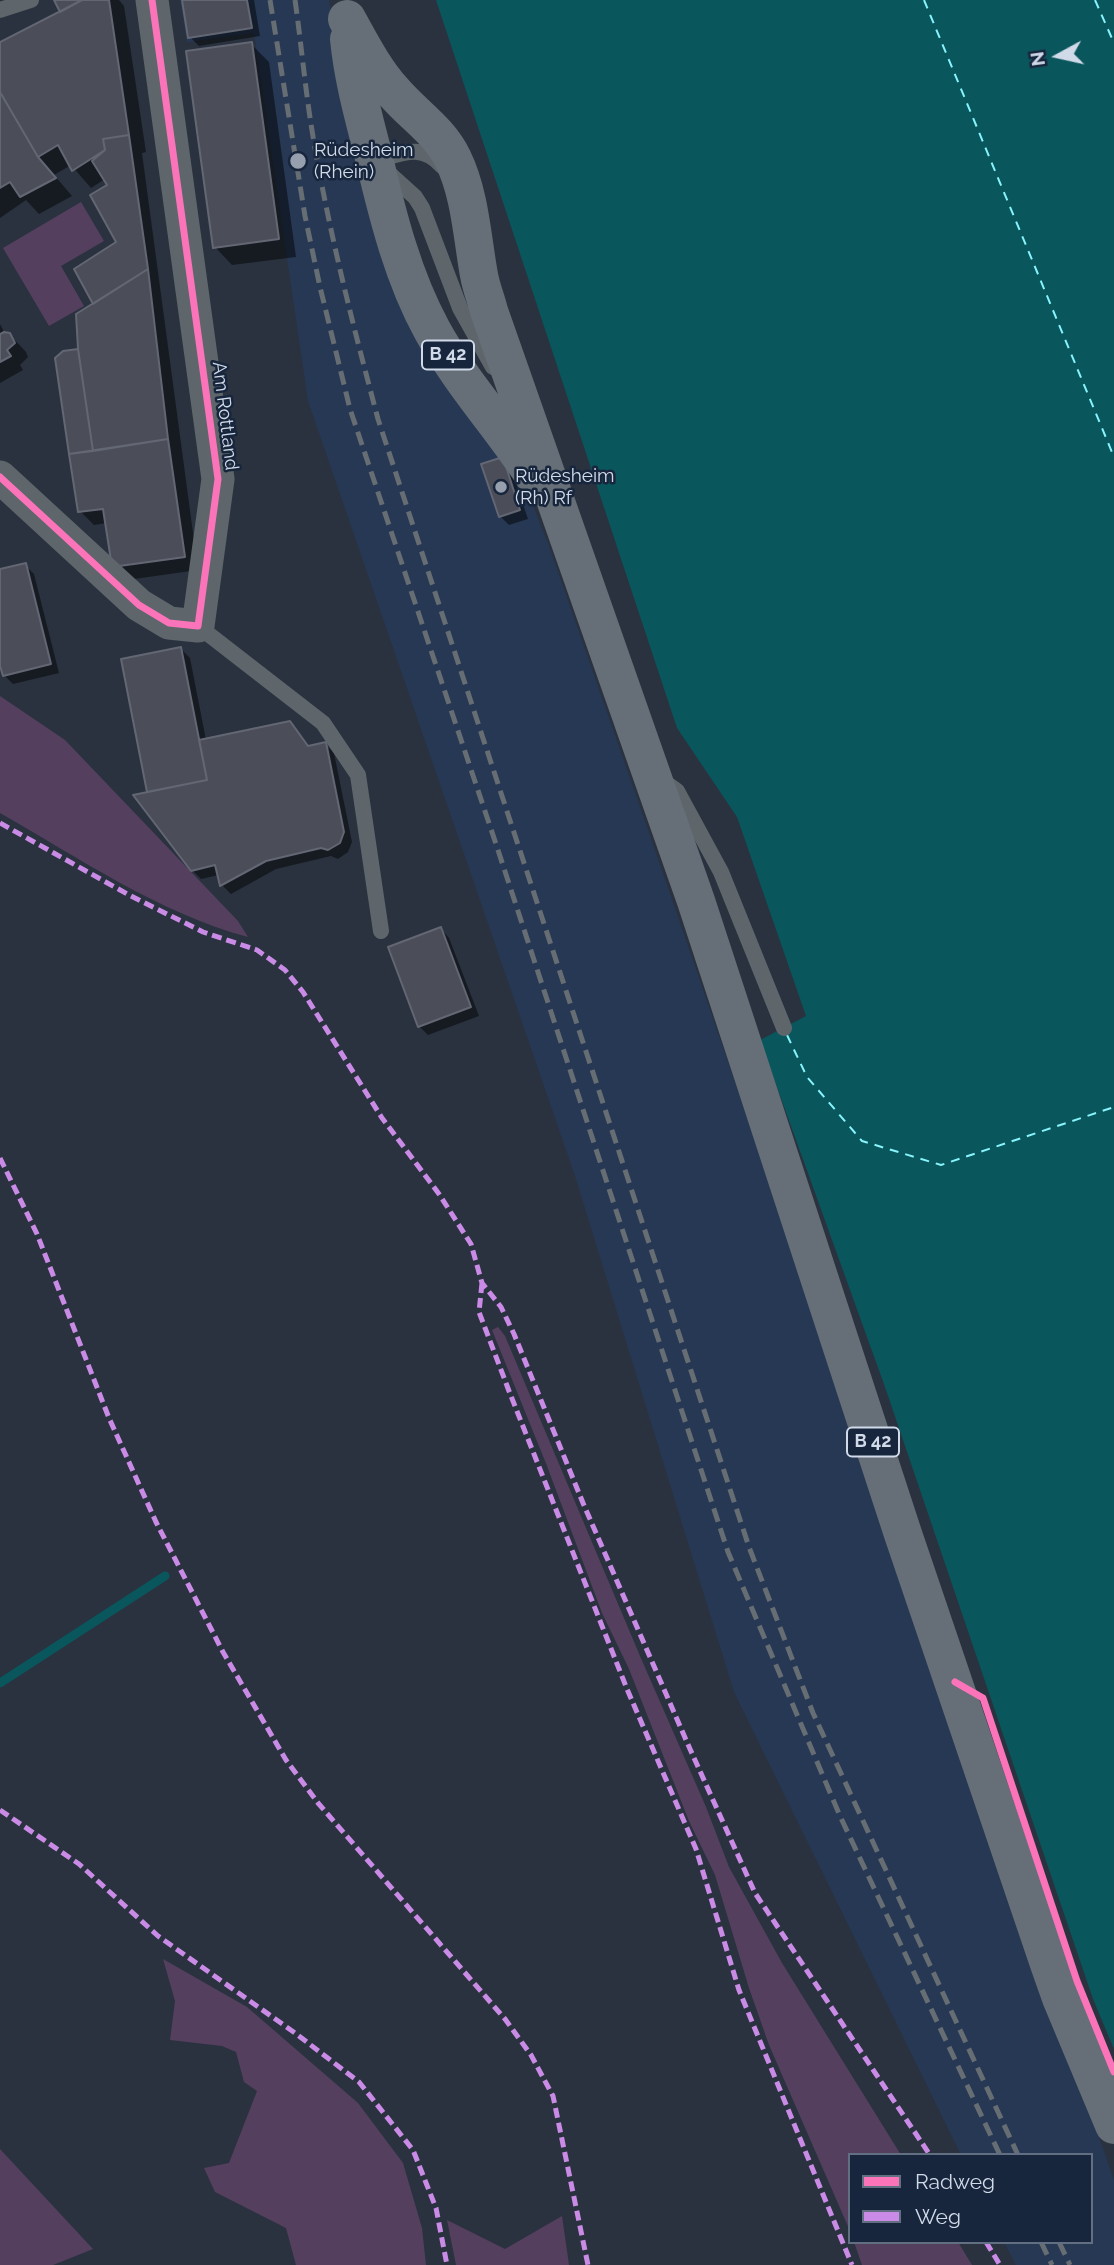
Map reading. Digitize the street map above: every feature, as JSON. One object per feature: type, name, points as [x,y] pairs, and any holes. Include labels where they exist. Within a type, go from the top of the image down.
[{"type":"main road","name":"B 42","points":[[345,9],[353,76],[391,229],[431,329],[534,475],[566,528]]},
{"type":"main road","name":"B 42","points":[[345,9],[376,69],[394,93],[443,140],[454,159],[463,185],[477,264],[489,311],[652,773],[899,1521],[1049,1964],[1114,2125]]},
{"type":"street","name":"Am Rottland","points":[[152,0],[218,479],[198,626]]},
{"type":"street","points":[[0,477],[139,605],[169,623],[198,626]]},
{"type":"lane","points":[[0,9],[31,0]]},
{"type":"lane","points":[[374,160],[415,151],[433,156],[443,167],[477,264]]},
{"type":"lane","points":[[198,626],[323,723],[358,775],[381,931]]},
{"type":"lane","points":[[652,773],[677,791],[721,872],[784,1028]]},
{"type":"shaded area","points":[[180,0],[329,0],[357,153],[518,468],[549,546],[638,801],[1114,2180],[1114,2265],[1016,2265],[1005,2244],[1093,2244],[1093,2153],[960,2153],[734,1692],[575,1176],[308,401],[254,33],[187,42]]},
{"type":"shaded area","points":[[436,0],[1114,0],[1114,2049],[1093,1999],[885,1387],[760,1040],[806,1016],[737,817],[677,728]]},
{"type":"shaded area","points":[[81,202],[104,241],[61,266],[84,306],[49,326],[3,248]]},
{"type":"shaded area","points":[[0,696],[65,740],[238,921],[248,937],[215,927],[151,899],[0,813]]},
{"type":"shaded area","points":[[498,1327],[505,1336],[706,1807],[729,1867],[782,1963],[900,2153],[848,2153],[848,2226],[769,2045],[715,1875],[689,1821],[629,1669],[602,1613],[492,1330]]},
{"type":"shaded area","points":[[163,1959],[247,2007],[358,2103],[403,2163],[422,2228],[426,2265],[296,2265],[286,2228],[215,2192],[204,2168],[229,2163],[257,2091],[244,2082],[236,2052],[222,2046],[170,2040],[175,2001]]},
{"type":"shaded area","points":[[0,2149],[93,2249],[53,2265],[0,2265]]},
{"type":"shaded area","points":[[562,2216],[569,2265],[456,2265],[447,2220],[505,2249]]},
{"type":"shaded area","points":[[855,2244],[959,2244],[972,2265],[862,2265]]},
{"type":"building","points":[[54,0],[82,0],[60,12]]},
{"type":"building","points":[[82,0],[109,0],[129,135],[103,139],[105,150],[72,171],[58,145],[38,157],[0,92],[0,42]]},
{"type":"building","points":[[182,0],[247,0],[252,28],[188,38]]},
{"type":"building","points":[[252,42],[279,239],[213,248],[186,51]]},
{"type":"building","points":[[0,92],[38,157],[56,178],[20,197],[10,182],[0,188]]},
{"type":"building","points":[[129,135],[148,269],[93,304],[74,269],[116,242],[90,195],[107,185],[92,161],[105,150],[103,139]]},
{"type":"building","points":[[148,269],[168,439],[93,451],[78,349],[76,314]]},
{"type":"building","points":[[10,333],[15,343],[7,350],[11,356],[0,362],[0,334]]},
{"type":"building","points":[[78,349],[93,451],[69,454],[55,358],[63,351]]},
{"type":"building","points":[[168,439],[185,557],[112,567],[103,509],[78,512],[69,454]]},
{"type":"building","name":"Rüdesheim (Rh) Rf","points":[[503,457],[520,510],[499,517],[481,464]]},
{"type":"building","points":[[26,563],[51,664],[3,676],[0,666],[0,569]]},
{"type":"building","points":[[181,647],[207,780],[147,792],[121,659]]},
{"type":"building","points":[[290,721],[308,746],[326,742],[344,832],[340,843],[328,850],[321,848],[266,861],[220,886],[215,865],[191,871],[133,795],[207,780],[199,740]]},
{"type":"building","points":[[441,927],[471,1007],[418,1027],[388,947]]},
{"type":"waterway","points":[[0,1683],[165,1576]]},
{"type":"ferry route","points":[[924,0],[1114,457]]},
{"type":"ferry route","points":[[1095,0],[1114,43]]},
{"type":"ferry route","points":[[787,1035],[807,1077],[862,1141],[941,1165],[1114,1107]]},
{"type":"railway","points":[[270,0],[305,216],[350,409],[728,1552],[840,1816],[999,2153]]},
{"type":"railway","points":[[295,0],[321,182],[378,419],[749,1547],[813,1713],[1017,2153]]},
{"type":"railway","points":[[1042,2244],[1052,2265]]},
{"type":"railway","points":[[1060,2244],[1070,2265]]},
{"type":"marked path","points":[[0,823],[129,895],[203,932],[257,950],[285,970],[303,992],[382,1118],[439,1194],[471,1244],[482,1283],[501,1307],[514,1334],[583,1503],[755,1893],[929,2153]]},
{"type":"marked path","points":[[0,1158],[37,1234],[109,1418],[156,1522],[223,1652],[286,1760],[318,1803],[505,2019],[531,2055],[553,2096],[588,2265]]},
{"type":"marked path","points":[[482,1283],[479,1312],[627,1689],[696,1849],[739,1990],[852,2265]]},
{"type":"marked path","points":[[0,1810],[79,1864],[158,1936],[359,2082],[413,2150],[436,2208],[447,2265]]},
{"type":"marked path","points":[[987,2244],[1000,2265]]},
{"type":"cycle path","points":[[0,477],[139,605],[169,623],[198,626],[218,479],[152,0]]},
{"type":"cycle path","points":[[955,1682],[983,1698],[1077,1981],[1114,2072]]},
{"type":"place","name":"Rüdesheim (Rhein)","points":[[298,161]]},
{"type":"place","name":"Rüdesheim (Rh) Rf","points":[[501,487]]}]
